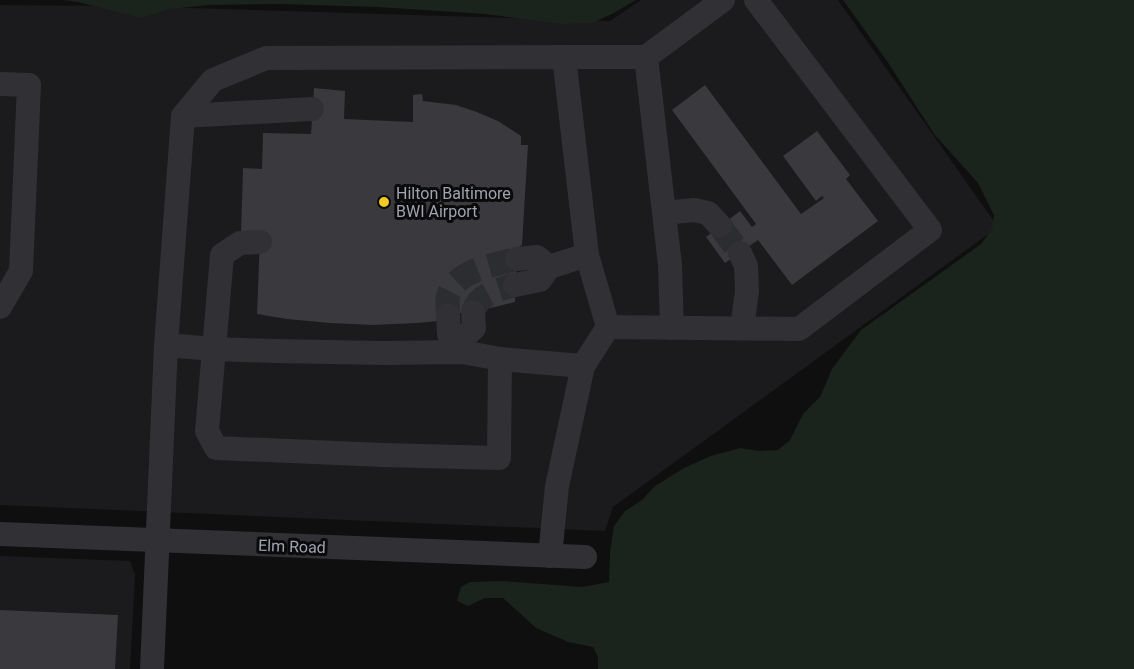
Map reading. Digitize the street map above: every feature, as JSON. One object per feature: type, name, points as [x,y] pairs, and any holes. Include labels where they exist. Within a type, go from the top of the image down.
[{"type":"street","points":[[153,669],[166,345],[183,116],[213,80],[266,58],[646,57],[723,0]]},
{"type":"street","points":[[608,327],[799,329],[930,230],[756,0]]},
{"type":"street","points":[[550,556],[557,486],[583,366],[608,327],[587,255],[564,57]]},
{"type":"street","points":[[646,57],[670,265],[672,328]]},
{"type":"street","points":[[0,84],[29,85],[21,271],[0,307]]},
{"type":"street","points":[[183,116],[312,109]]},
{"type":"street","points":[[664,213],[694,210],[708,213],[720,226]]},
{"type":"street","points":[[260,242],[240,243],[222,255],[207,431],[216,448],[499,458],[500,359]]},
{"type":"street","points":[[740,253],[747,274],[742,328]]},
{"type":"street","points":[[515,285],[540,280],[549,267],[587,255]]},
{"type":"street","points":[[517,259],[537,257],[549,267]]},
{"type":"street","points":[[462,346],[474,328],[473,312]]},
{"type":"street","points":[[448,315],[449,334],[462,346],[500,359],[583,366]]},
{"type":"street","points":[[166,345],[384,353],[462,346]]},
{"type":"street","name":"Elm Road","points":[[0,534],[585,557]]},
{"type":"shaded area","points":[[63,0],[636,0],[592,23],[562,24],[485,14],[378,7],[278,4],[209,5],[170,9],[141,18]]},
{"type":"shaded area","points":[[641,0],[838,0],[998,227],[613,507],[605,531],[0,505],[0,5],[125,6],[610,21]]},
{"type":"shaded area","points":[[843,0],[1134,0],[1134,669],[598,669],[598,657],[593,647],[568,642],[536,628],[503,598],[485,598],[468,606],[457,601],[461,587],[470,582],[502,581],[582,587],[609,582],[614,526],[625,511],[642,500],[655,486],[684,468],[711,456],[740,448],[759,451],[778,450],[790,440],[803,414],[820,397],[832,369],[861,330],[981,244],[992,229],[994,215],[978,183],[934,134],[889,64]]},
{"type":"shaded area","points":[[0,556],[130,561],[135,574],[130,669],[0,669]]},
{"type":"building","points":[[705,85],[801,214],[824,198],[822,196],[816,201],[783,156],[817,131],[850,175],[846,179],[878,221],[792,285],[758,240],[725,263],[706,237],[740,211],[752,227],[756,224],[672,110]]},
{"type":"building","name":"Hilton Baltimore BWI Airport","points":[[314,88],[345,91],[344,119],[413,122],[413,95],[422,94],[423,101],[456,105],[477,112],[498,121],[521,136],[521,145],[528,145],[522,245],[517,248],[515,302],[482,310],[439,316],[438,321],[417,323],[373,325],[330,323],[257,314],[260,235],[241,235],[243,168],[262,169],[263,133],[311,134]]},
{"type":"building","points":[[0,610],[118,615],[115,669],[0,669]]},
{"type":"tunnel","points":[[720,226],[740,253]]},
{"type":"tunnel","points":[[448,315],[448,296],[452,287],[459,280],[487,266],[517,259]]},
{"type":"tunnel","points":[[473,312],[484,296],[515,285]]},
{"type":"place","name":"Hilton Baltimore BWI Airport","points":[[384,202]]}]
